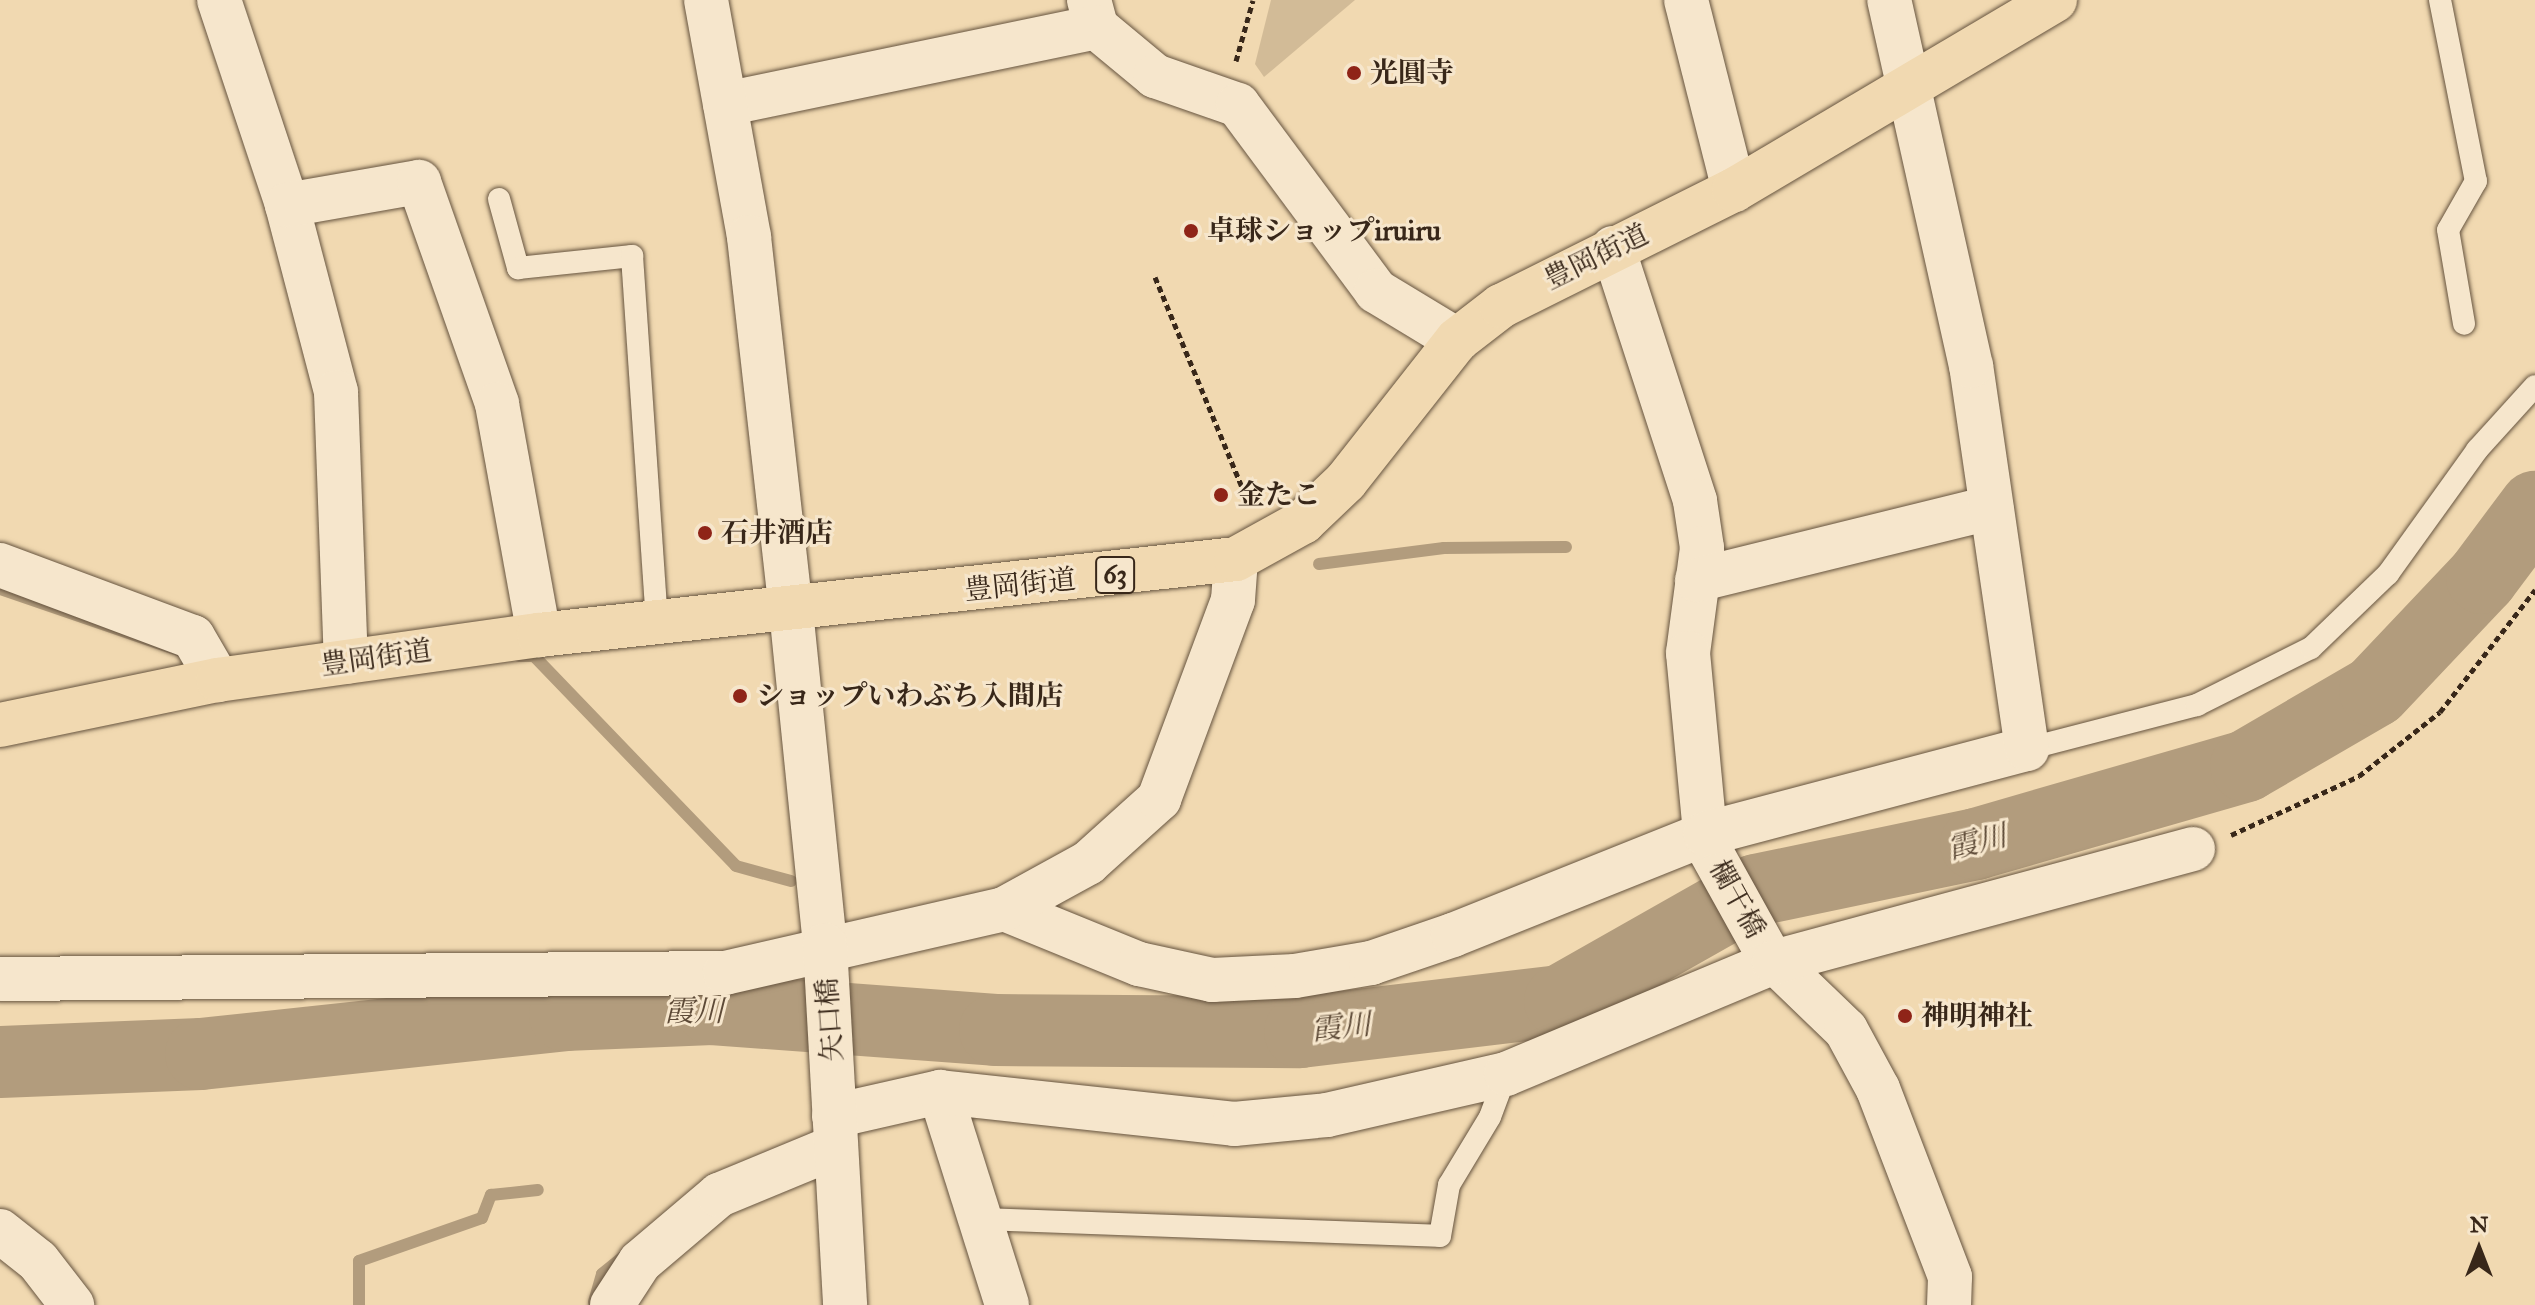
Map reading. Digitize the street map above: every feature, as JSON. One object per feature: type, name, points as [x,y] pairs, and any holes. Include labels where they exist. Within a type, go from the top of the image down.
[{"type":"main road","name":"豊岡街道","points":[[0,725],[218,680],[539,635],[791,610],[1251,552],[1346,481],[1457,340],[1501,306],[1734,190],[1910,92],[2055,0]]},
{"type":"street","points":[[219,0],[287,205],[336,392],[346,662]]},
{"type":"street","name":"矢口橋","points":[[706,0],[749,237],[791,610],[826,954],[845,1305]]},
{"type":"street","points":[[1686,0],[1734,190]]},
{"type":"street","points":[[1004,909],[1139,964],[1212,980],[1295,976],[1371,963],[1453,935],[1706,838],[2027,749],[1971,366],[1889,0]]},
{"type":"street","points":[[725,104],[1093,13],[1155,76],[1238,105],[1376,291],[1457,340]]},
{"type":"street","points":[[287,205],[419,182],[497,404],[539,635]]},
{"type":"street","points":[[1613,248],[1695,501],[1697,580],[1688,653],[1706,838]]},
{"type":"street","points":[[1697,580],[1991,508]]},
{"type":"street","points":[[0,979],[725,973],[826,954],[1004,909],[1088,863],[1159,799],[1251,552]]},
{"type":"street","points":[[0,565],[193,637],[218,680]]},
{"type":"street","name":"欄干橋","points":[[1706,838],[1771,958],[1846,1030],[1878,1089],[1957,1301]]},
{"type":"street","points":[[612,1305],[640,1262],[719,1195],[834,1113],[940,1092],[1234,1124],[1327,1115],[1506,1074],[1771,958],[2193,849]]},
{"type":"street","points":[[940,1092],[1007,1305]]},
{"type":"street","points":[[1,1235],[38,1261],[72,1305]]},
{"type":"lane","points":[[2440,0],[2476,181],[2448,230],[2464,324]]},
{"type":"lane","points":[[499,199],[518,268],[632,256],[657,625]]},
{"type":"lane","points":[[2027,749],[2197,705],[2311,648],[2388,574],[2477,450],[2535,386]]},
{"type":"lane","points":[[980,1219],[1440,1236],[1449,1185],[1506,1074]]},
{"type":"path","points":[[1226,100],[1253,0]]},
{"type":"path","points":[[1155,277],[1251,552]]},
{"type":"path","points":[[2193,849],[2288,814],[2359,776],[2440,712],[2535,590]]},
{"type":"shaded area","points":[[1271,0],[1355,0],[1264,77],[1255,64]]},
{"type":"waterway","name":"霞川","points":[[0,1062],[201,1054],[565,1015],[712,1009],[995,1030],[1300,1032],[1560,1001],[1756,890],[1976,844],[2246,766],[2375,691],[2482,578],[2535,507]]},
{"type":"waterway","points":[[1319,564],[1444,548],[1566,547]]},
{"type":"waterway","points":[[0,589],[193,655]]},
{"type":"waterway","points":[[519,656],[534,656],[736,866],[791,881]]},
{"type":"waterway","points":[[359,1305],[359,1261],[482,1218],[491,1195],[538,1190]]},
{"type":"waterway","points":[[594,1302],[602,1274],[624,1256]]},
{"type":"place","name":"光圓寺","points":[[1354,73]]},
{"type":"place","name":"卓球ショップiruiru","points":[[1191,231]]},
{"type":"place","name":"金たこ","points":[[1221,495]]},
{"type":"place","name":"石井酒店","points":[[705,533]]},
{"type":"place","name":"ショップいわぶち入間店","points":[[740,696]]},
{"type":"place","name":"神明神社","points":[[1905,1016]]}]
